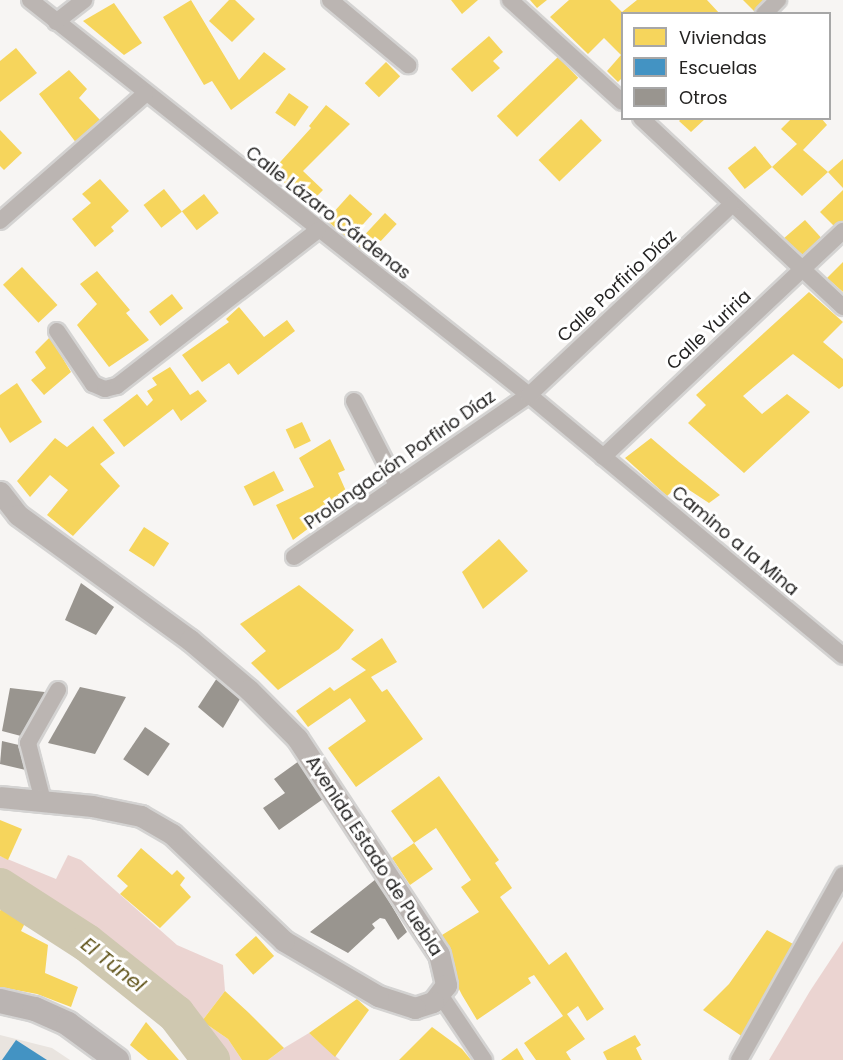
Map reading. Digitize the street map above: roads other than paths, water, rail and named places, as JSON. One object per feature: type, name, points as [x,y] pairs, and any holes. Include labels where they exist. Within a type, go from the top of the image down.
[{"type":"main road","points":[[0,1001],[35,1009],[68,1024],[117,1060]]},
{"type":"street","name":"Calle Lázaro Cárdenas","points":[[30,0],[145,94],[529,395],[603,457]]},
{"type":"street","points":[[56,22],[84,0]]},
{"type":"street","points":[[330,0],[408,65]]},
{"type":"street","points":[[510,0],[621,101]]},
{"type":"street","points":[[766,12],[778,0]]},
{"type":"street","points":[[0,222],[145,94]]},
{"type":"street","points":[[645,120],[731,205],[843,307]]},
{"type":"street","name":"Calle Porfirio Díaz","points":[[529,395],[731,205]]},
{"type":"street","points":[[57,331],[93,384],[105,389],[117,386],[318,230]]},
{"type":"street","name":"Calle Yuriria","points":[[603,457],[843,231]]},
{"type":"street","name":"Prolongación Porfirio Díaz","points":[[294,557],[529,395]]},
{"type":"street","points":[[354,400],[397,485]]},
{"type":"street","name":"Camino a la Mina","points":[[603,457],[843,656]]},
{"type":"street","name":"Avenida Estado de Puebla","points":[[0,492],[18,515],[190,640],[249,690],[297,738],[440,954],[446,975],[441,996]]},
{"type":"street","points":[[43,801],[28,743],[58,690]]},
{"type":"street","points":[[0,797],[141,816],[172,834],[299,951],[397,1004],[425,1006],[441,996],[484,1060]]},
{"type":"street","points":[[739,1060],[843,875]]},
{"type":"waterway","name":"El Túnel","points":[[0,887],[87,943],[176,1014],[211,1060]]}]
